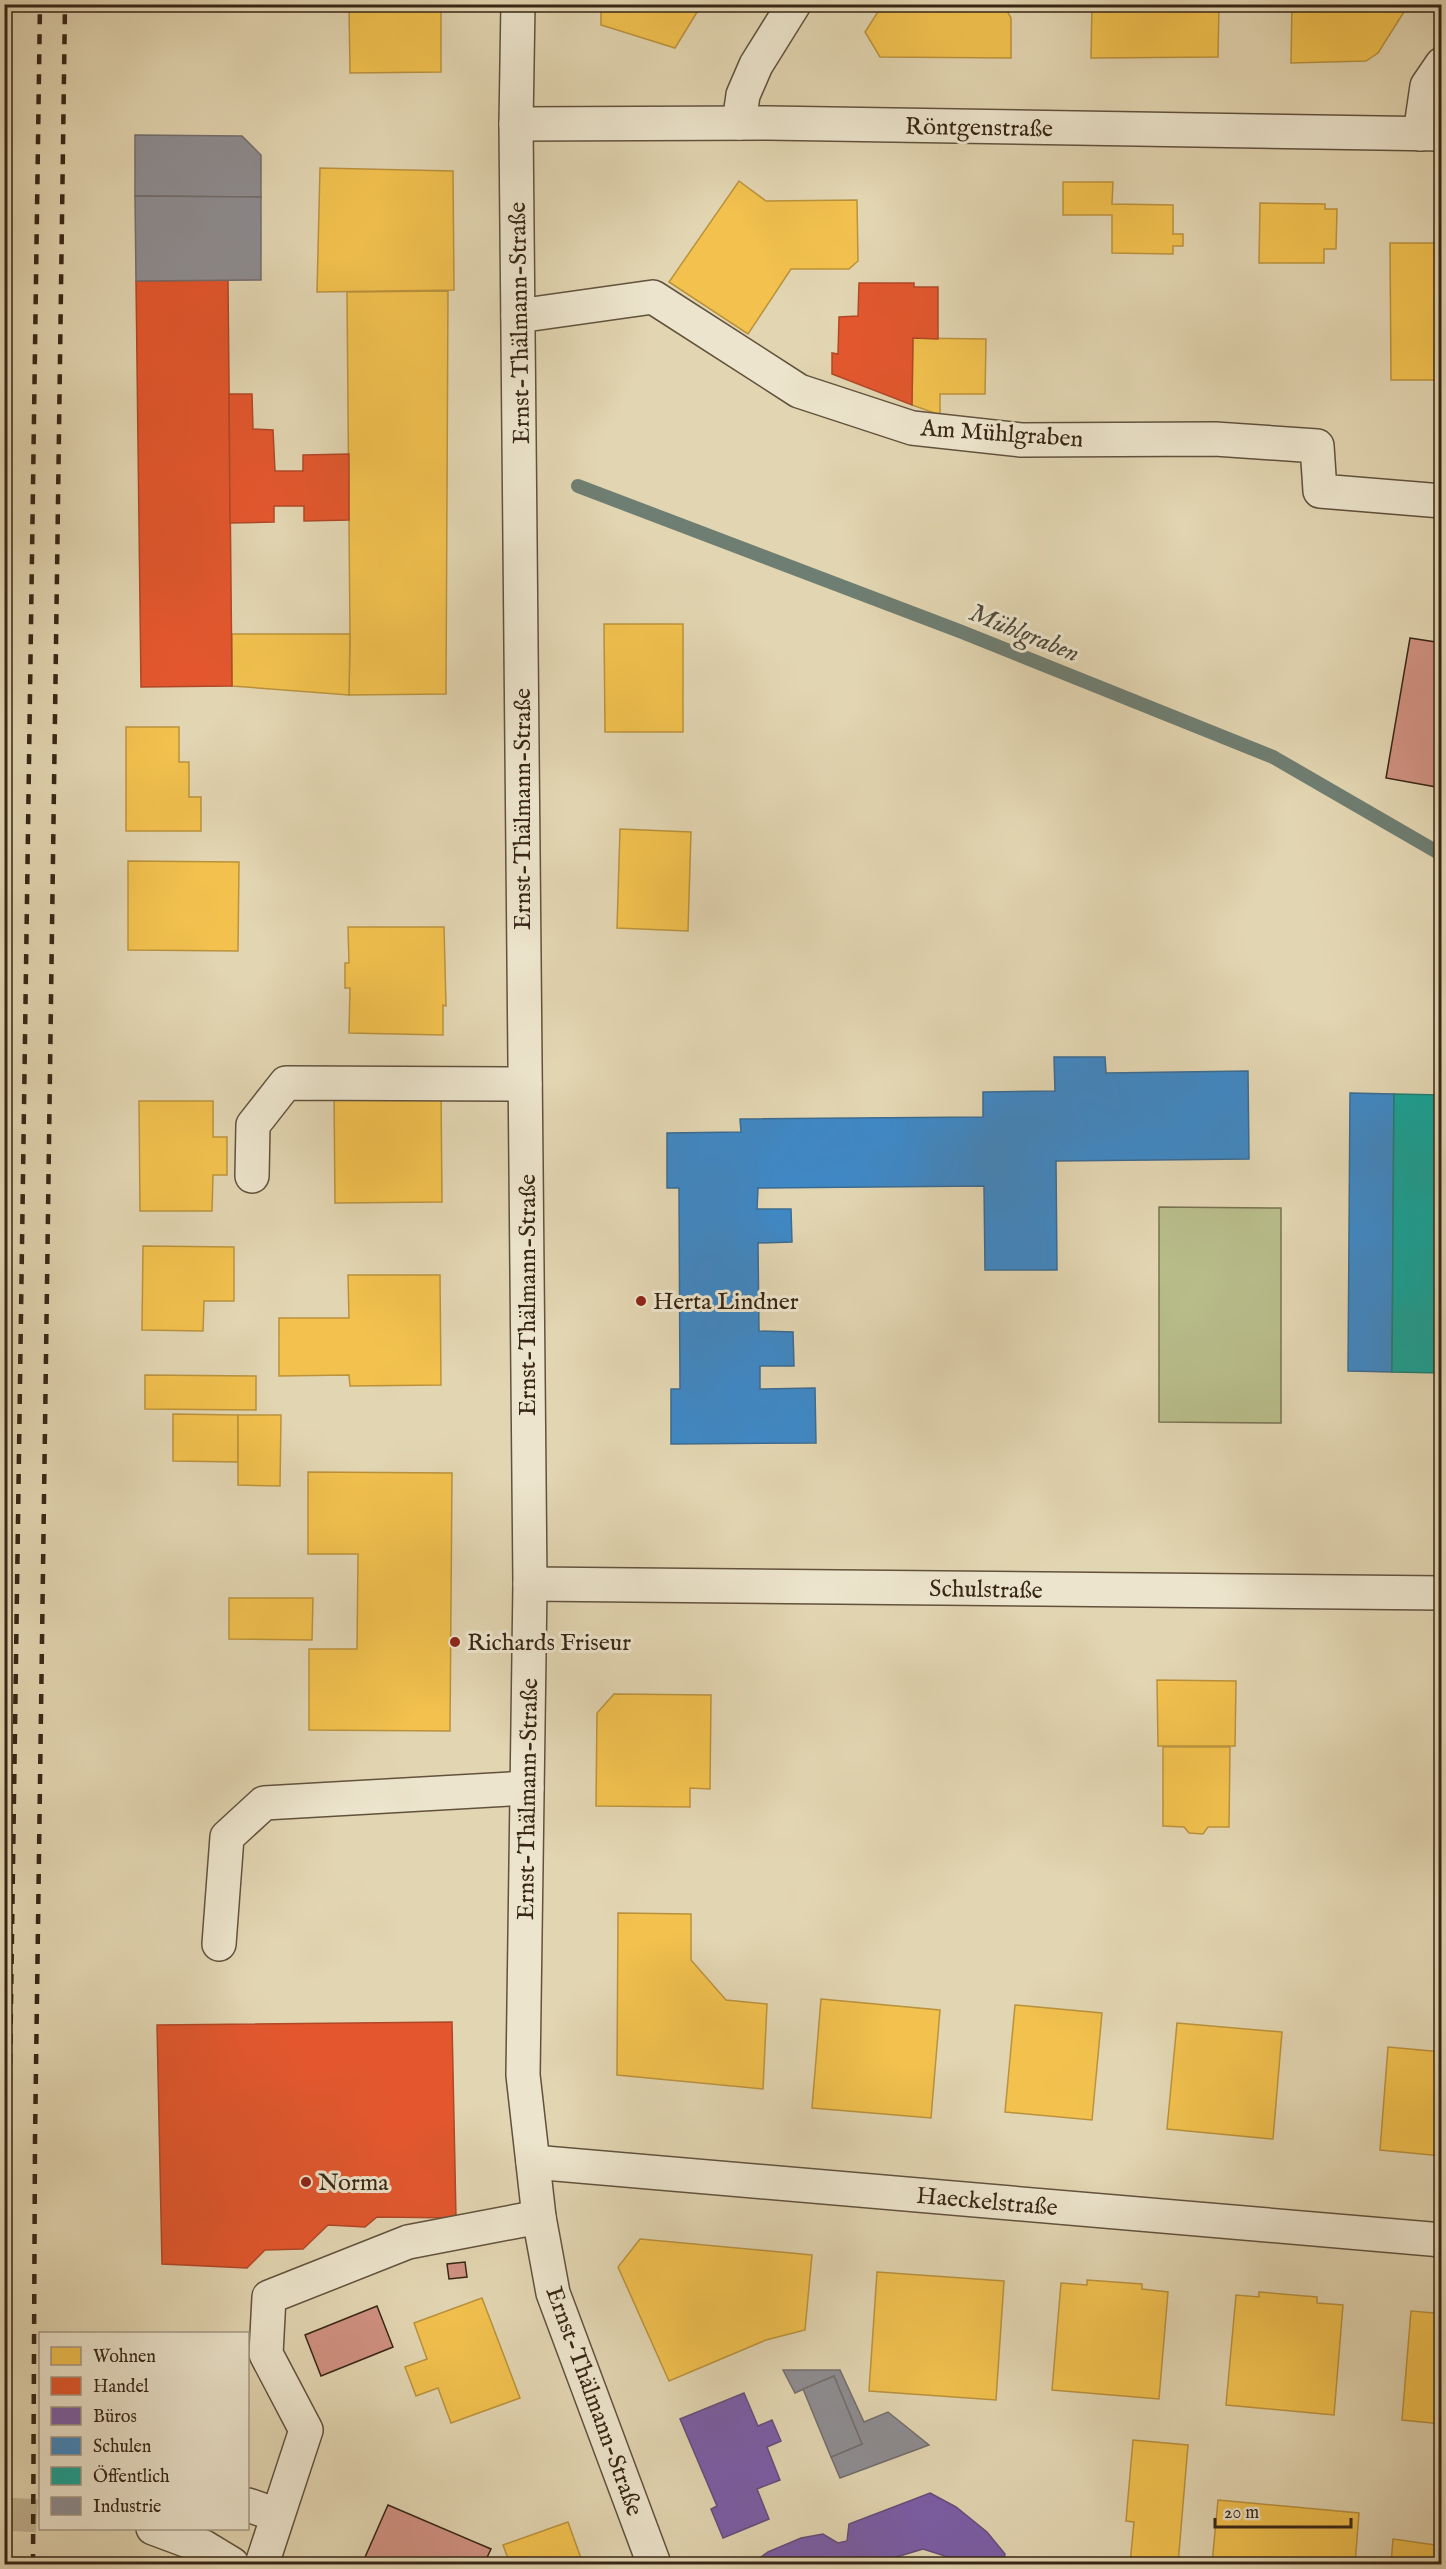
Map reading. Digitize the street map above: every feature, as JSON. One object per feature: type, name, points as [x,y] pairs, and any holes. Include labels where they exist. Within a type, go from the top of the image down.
[{"type":"street","name":"Ernst-Thälmann-Straße","points":[[518,4],[516,124],[530,1584],[524,2075],[539,2217],[553,2294],[654,2565]]},
{"type":"street","points":[[740,123],[743,95],[756,65],[794,4]]},
{"type":"street","points":[[1431,134],[1427,86],[1442,64]]},
{"type":"street","name":"Röntgenstraße","points":[[516,124],[740,123],[1431,134]]},
{"type":"street","name":"Am Mühlgraben","points":[[518,316],[653,297],[799,391],[912,428],[1021,440],[1215,440],[1317,446],[1320,491],[1442,501]]},
{"type":"street","points":[[252,1176],[253,1125],[286,1083],[525,1084]]},
{"type":"street","name":"Schulstraße","points":[[530,1584],[1442,1593]]},
{"type":"street","points":[[219,1944],[227,1837],[264,1803],[527,1788]]},
{"type":"street","name":"Haeckelstraße","points":[[533,2162],[1442,2240]]},
{"type":"street","points":[[262,2565],[262,2510],[306,2430],[266,2354],[270,2296],[408,2242],[539,2217]]},
{"type":"street","points":[[156,2530],[204,2547],[232,2565]]},
{"type":"green space","points":[[1159,1207],[1281,1208],[1281,1423],[1159,1422]]},
{"type":"building: Wohnen","points":[[349,4],[441,4],[441,72],[350,73]]},
{"type":"building: Wohnen","points":[[601,4],[702,4],[675,48],[601,25]]},
{"type":"building: Wohnen","points":[[883,4],[1003,4],[1011,18],[1011,58],[880,57],[865,32]]},
{"type":"building: Wohnen","points":[[1092,4],[1219,4],[1218,57],[1091,58]]},
{"type":"building: Wohnen","points":[[1292,4],[1409,4],[1378,53],[1366,61],[1291,63]]},
{"type":"building: Wohnen","points":[[320,168],[453,171],[454,290],[317,292]]},
{"type":"building: Wohnen","points":[[739,181],[766,201],[857,200],[858,261],[849,269],[791,269],[748,334],[669,282]]},
{"type":"building: Wohnen","points":[[1063,182],[1113,182],[1112,204],[1173,205],[1173,234],[1183,234],[1183,246],[1173,246],[1173,254],[1112,253],[1112,215],[1063,215]]},
{"type":"building: Wohnen","points":[[1260,203],[1325,204],[1325,209],[1337,209],[1336,249],[1324,249],[1324,263],[1259,263]]},
{"type":"building: Wohnen","points":[[1390,243],[1442,243],[1442,380],[1391,380]]},
{"type":"building: Wohnen","points":[[448,291],[446,694],[349,695],[347,292]]},
{"type":"building: Wohnen","points":[[913,338],[986,339],[985,394],[940,394],[940,415],[912,405]]},
{"type":"building: Wohnen","points":[[604,624],[683,624],[683,732],[605,732]]},
{"type":"building: Wohnen","points":[[232,634],[350,634],[349,695],[232,686]]},
{"type":"building: Wohnen","points":[[126,727],[179,727],[179,762],[189,762],[189,797],[201,797],[201,831],[126,831]]},
{"type":"building: Wohnen","points":[[620,829],[691,832],[688,931],[617,928]]},
{"type":"building: Wohnen","points":[[128,861],[239,862],[238,951],[128,950]]},
{"type":"building: Wohnen","points":[[348,927],[444,927],[446,1006],[443,1005],[443,1035],[349,1033],[350,988],[345,988],[345,963],[349,963]]},
{"type":"building: Wohnen","points":[[441,1091],[442,1202],[335,1203],[334,1092]]},
{"type":"building: Wohnen","points":[[139,1101],[213,1101],[213,1137],[227,1137],[227,1175],[213,1175],[212,1211],[140,1211]]},
{"type":"building: Wohnen","points":[[143,1246],[234,1247],[234,1301],[204,1301],[203,1331],[142,1330]]},
{"type":"building: Wohnen","points":[[348,1275],[440,1275],[441,1385],[350,1386],[349,1375],[279,1376],[279,1318],[349,1318]]},
{"type":"building: Wohnen","points":[[145,1375],[256,1376],[256,1410],[145,1409]]},
{"type":"building: Wohnen","points":[[173,1414],[238,1415],[238,1462],[173,1461]]},
{"type":"building: Wohnen","points":[[238,1415],[281,1415],[280,1486],[238,1485]]},
{"type":"building: Wohnen","points":[[308,1472],[452,1473],[450,1731],[309,1730],[309,1649],[357,1649],[358,1554],[308,1554]]},
{"type":"building: Wohnen","points":[[229,1598],[313,1598],[312,1640],[229,1639]]},
{"type":"building: Wohnen","points":[[1157,1680],[1236,1681],[1235,1746],[1158,1746]]},
{"type":"building: Wohnen","points":[[614,1694],[711,1695],[710,1789],[690,1788],[690,1807],[596,1806],[597,1713]]},
{"type":"building: Wohnen","points":[[1163,1747],[1230,1747],[1229,1827],[1208,1827],[1203,1834],[1189,1833],[1184,1827],[1163,1826]]},
{"type":"building: Wohnen","points":[[618,1913],[691,1914],[691,1960],[726,2000],[767,2004],[763,2089],[617,2075]]},
{"type":"building: Wohnen","points":[[821,1999],[940,2010],[931,2118],[812,2108]]},
{"type":"building: Wohnen","points":[[1015,2005],[1102,2013],[1092,2120],[1005,2112]]},
{"type":"building: Wohnen","points":[[1177,2023],[1282,2032],[1273,2139],[1167,2129]]},
{"type":"building: Wohnen","points":[[1388,2047],[1442,2052],[1442,2156],[1380,2150]]},
{"type":"building: Wohnen","points":[[640,2239],[812,2255],[805,2330],[766,2340],[669,2381],[618,2267]]},
{"type":"building: Wohnen","points":[[877,2272],[1004,2281],[996,2400],[869,2391]]},
{"type":"building: Wohnen","points":[[1087,2280],[1142,2284],[1142,2289],[1168,2292],[1159,2399],[1052,2390],[1061,2283],[1087,2285]]},
{"type":"building: Wohnen","points":[[1259,2292],[1317,2297],[1317,2303],[1343,2305],[1334,2415],[1226,2405],[1236,2295],[1259,2297]]},
{"type":"building: Wohnen","points":[[482,2298],[520,2398],[451,2423],[438,2388],[416,2396],[405,2367],[427,2359],[414,2323]]},
{"type":"building: Wohnen","points":[[1435,2309],[1442,2310],[1442,2424],[1402,2420],[1411,2311],[1434,2313]]},
{"type":"building: Wohnen","points":[[1133,2440],[1188,2445],[1178,2564],[1130,2564],[1134,2522],[1126,2521]]},
{"type":"building: Wohnen","points":[[1218,2500],[1359,2513],[1355,2564],[1212,2564]]},
{"type":"building: Wohnen","points":[[568,2522],[583,2564],[510,2564],[503,2545]]},
{"type":"building: Wohnen","points":[[1393,2539],[1442,2546],[1442,2564],[1391,2564]]},
{"type":"building: Handel","points":[[228,280],[232,686],[141,687],[136,281]]},
{"type":"building: Handel","points":[[859,283],[914,283],[914,287],[938,287],[938,339],[913,338],[912,405],[832,374],[832,353],[838,354],[839,317],[858,316]]},
{"type":"building: Handel","points":[[229,394],[252,394],[253,429],[273,430],[275,471],[303,471],[303,455],[349,454],[349,520],[304,521],[304,506],[274,506],[274,522],[230,523]]},
{"type":"building: Handel","points":[[452,2022],[456,2218],[377,2217],[365,2227],[328,2225],[303,2249],[265,2250],[247,2268],[162,2264],[157,2025]]},
{"type":"building: Büros","points":[[744,2393],[758,2426],[772,2420],[781,2441],[767,2447],[780,2480],[757,2489],[769,2519],[723,2538],[711,2509],[717,2506],[680,2419]]},
{"type":"building: Büros","points":[[930,2493],[956,2507],[987,2532],[1005,2554],[1003,2564],[970,2564],[923,2549],[893,2558],[886,2564],[751,2564],[768,2552],[801,2538],[823,2534],[838,2543],[847,2541],[849,2524]]},
{"type":"building: Schulen","points":[[1054,1057],[1105,1057],[1106,1073],[1248,1071],[1249,1159],[1056,1161],[1057,1270],[985,1270],[984,1186],[758,1188],[757,1209],[791,1209],[792,1242],[758,1243],[759,1331],[793,1332],[794,1366],[760,1366],[760,1389],[815,1388],[816,1443],[671,1444],[671,1389],[680,1389],[679,1188],[667,1188],[667,1133],[741,1132],[740,1119],[983,1117],[983,1092],[1055,1091]]},
{"type":"building: Schulen","points":[[1350,1093],[1394,1094],[1392,1372],[1348,1371]]},
{"type":"building: Öffentlich","points":[[1394,1094],[1442,1095],[1442,1373],[1392,1372]]},
{"type":"building: Industrie","points":[[135,135],[242,136],[261,155],[261,197],[135,196]]},
{"type":"building: Industrie","points":[[135,196],[261,197],[261,280],[136,281]]},
{"type":"building: Industrie","points":[[783,2370],[840,2370],[864,2422],[888,2412],[929,2445],[840,2478],[831,2457],[862,2444],[834,2376],[795,2393]]},
{"type":"building: Industrie","points":[[834,2376],[862,2444],[831,2457],[803,2389]]},
{"type":"building: Sonstige","points":[[1410,638],[1442,643],[1442,788],[1386,778]]},
{"type":"building: Sonstige","points":[[465,2262],[467,2277],[449,2279],[447,2264]]},
{"type":"building: Sonstige","points":[[377,2306],[393,2347],[321,2376],[305,2335]]},
{"type":"building: Sonstige","points":[[388,2505],[491,2549],[484,2564],[362,2564]]},
{"type":"waterway","name":"Mühlgraben","points":[[578,486],[962,632],[1273,757],[1439,853]]},
{"type":"tunnel","points":[[4,2514],[39,2516]]},
{"type":"railway","points":[[7,2564],[9,2142],[40,4]]},
{"type":"railway","points":[[33,2564],[35,2139],[65,4]]},
{"type":"place","name":"Herta Lindner","points":[[641,1301]]},
{"type":"place","name":"Richards Friseur","points":[[455,1642]]},
{"type":"place","name":"Norma","points":[[306,2182]]}]
